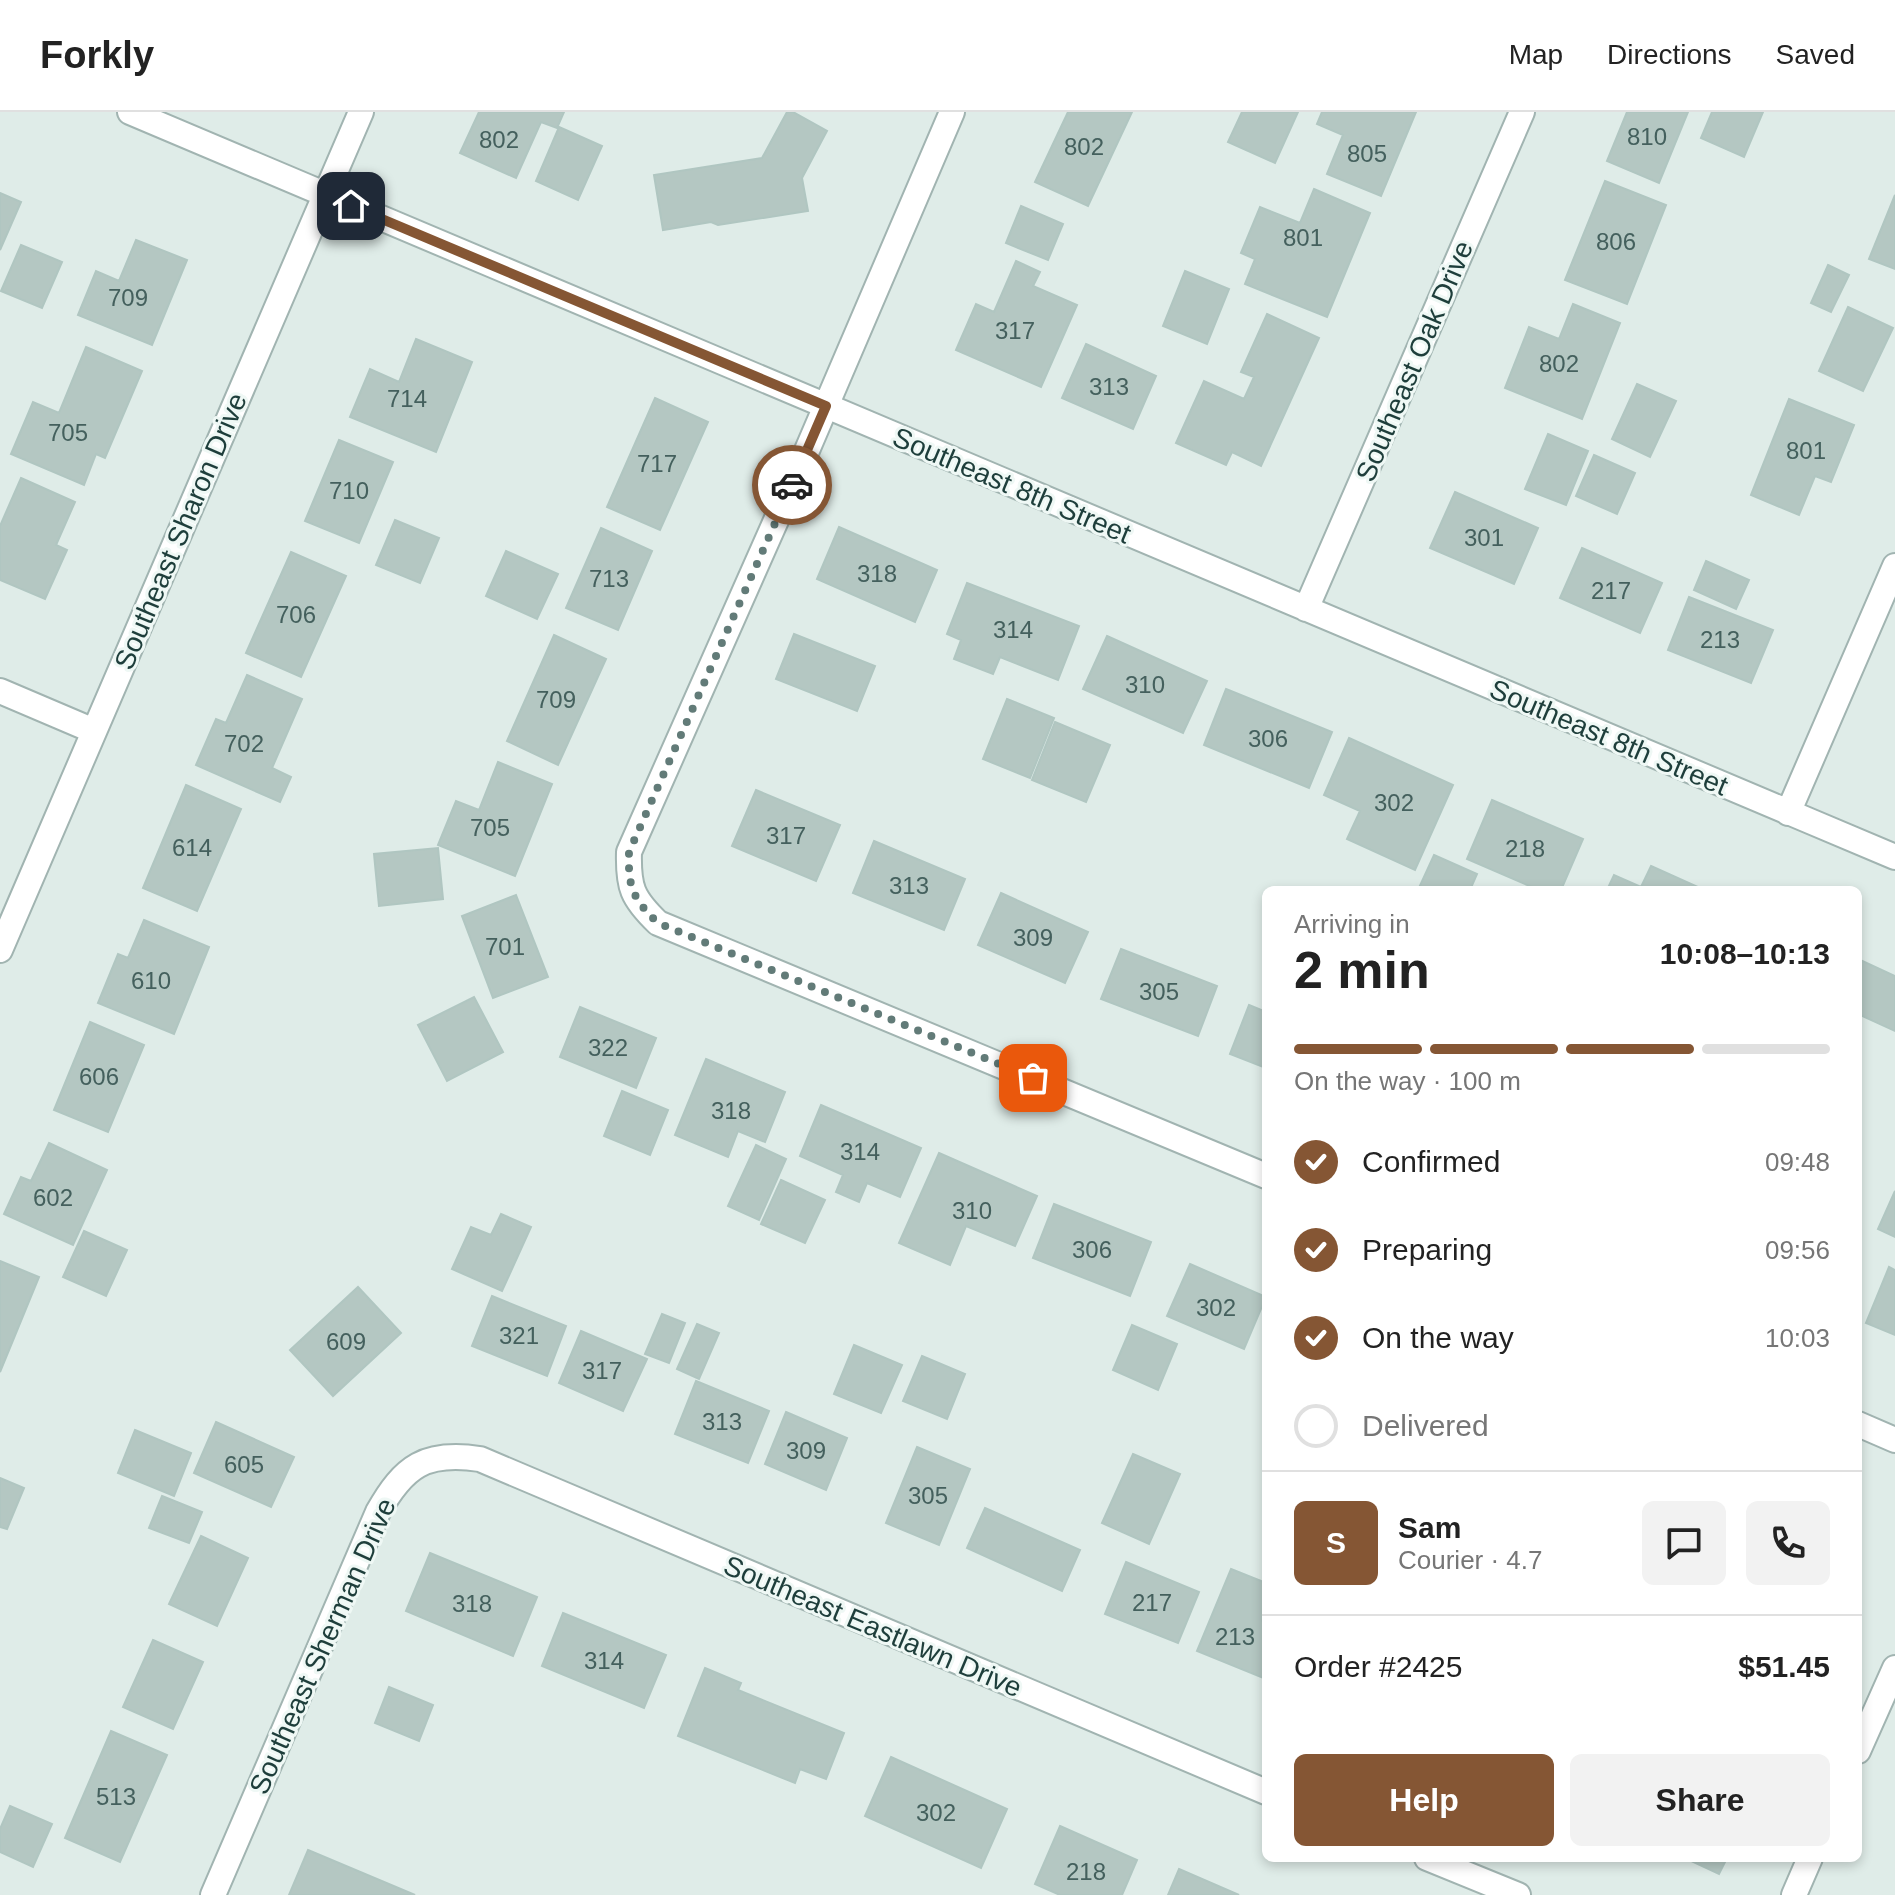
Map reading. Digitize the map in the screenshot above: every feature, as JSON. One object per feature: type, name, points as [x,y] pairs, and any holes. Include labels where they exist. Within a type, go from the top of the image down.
[{"type":"street","name":"Southeast 8th Street","points":[[130,112],[1895,857]]},
{"type":"street","name":"Southeast Sharon Drive","points":[[0,950],[361,112]]},
{"type":"street","points":[[952,112],[629,852],[628,880],[639,905],[658,923],[1262,1174]]},
{"type":"street","name":"Southeast Oak Drive","points":[[1306,609],[1522,112]]},
{"type":"street","points":[[1788,813],[1895,566]]},
{"type":"street","points":[[0,691],[94,731]]},
{"type":"street","points":[[1862,1426],[1895,1440]]},
{"type":"street","name":"Southeast Sherman Drive","points":[[213,1895],[378,1512],[394,1483],[421,1463],[454,1456],[480,1459]]},
{"type":"street","name":"Southeast Eastlawn Drive","points":[[480,1459],[1262,1790]]},
{"type":"street","points":[[1862,1742],[1895,1668]]},
{"type":"street","points":[[1437,1862],[1518,1895]]},
{"type":"street","points":[[1794,1895],[1808,1862]]},
{"type":"building","points":[[479,112],[564,112],[557,128],[541,122],[516,178],[460,153]]},
{"type":"building","points":[[787,112],[793,112],[827,131],[802,178],[808,211],[663,230],[654,175],[762,158]]},
{"type":"building","points":[[1068,112],[1132,112],[1088,206],[1035,182]]},
{"type":"building","points":[[1242,112],[1298,112],[1275,163],[1228,142]]},
{"type":"building","points":[[1322,112],[1416,112],[1381,196],[1327,174],[1343,135],[1317,124]]},
{"type":"building","points":[[1627,112],[1688,112],[1659,183],[1607,161]]},
{"type":"building","points":[[1712,112],[1763,112],[1744,157],[1701,138]]},
{"type":"building","points":[[559,127],[602,146],[578,200],[536,181]]},
{"type":"building","points":[[1605,181],[1666,205],[1627,304],[1565,280]]},
{"type":"building","points":[[1314,189],[1370,213],[1327,317],[1245,284],[1255,259],[1241,253],[1260,207],[1300,223]]},
{"type":"building","points":[[0,193],[21,202],[0,250]]},
{"type":"building","points":[[1895,195],[1895,269],[1869,259]]},
{"type":"building","points":[[1021,206],[1063,224],[1048,260],[1006,243]]},
{"type":"building","points":[[136,240],[187,260],[152,345],[78,315],[96,271],[119,281]]},
{"type":"building","points":[[21,245],[62,262],[42,308],[1,291]]},
{"type":"building","points":[[1016,261],[1040,272],[1033,286],[1077,305],[1041,387],[956,350],[976,304],[994,312]]},
{"type":"building","points":[[1828,265],[1849,275],[1831,312],[1811,303]]},
{"type":"building","points":[[1185,271],[1229,289],[1207,344],[1163,326]]},
{"type":"building","points":[[1573,304],[1620,323],[1582,419],[1505,388],[1529,327],[1559,339]]},
{"type":"building","points":[[1848,307],[1893,328],[1863,391],[1819,371]]},
{"type":"building","points":[[1267,314],[1319,338],[1261,466],[1232,452],[1226,465],[1176,443],[1204,381],[1244,399],[1254,377],[1241,372]]},
{"type":"building","points":[[416,339],[472,362],[436,452],[350,417],[370,369],[399,382]]},
{"type":"building","points":[[1086,344],[1156,376],[1133,429],[1062,398]]},
{"type":"building","points":[[86,347],[142,371],[105,458],[96,454],[84,485],[11,454],[33,402],[59,413]]},
{"type":"building","points":[[1637,384],[1676,401],[1650,457],[1612,439]]},
{"type":"building","points":[[655,398],[708,422],[660,530],[607,507]]},
{"type":"building","points":[[1789,399],[1854,425],[1831,482],[1815,476],[1799,515],[1751,495]]},
{"type":"building","points":[[1548,434],[1588,451],[1566,505],[1525,489]]},
{"type":"building","points":[[339,440],[393,462],[359,543],[305,521]]},
{"type":"building","points":[[1594,455],[1635,473],[1617,514],[1576,496]]},
{"type":"building","points":[[21,478],[75,502],[56,545],[67,550],[45,599],[0,580],[0,526]]},
{"type":"building","points":[[1455,492],[1538,528],[1514,584],[1430,548]]},
{"type":"building","points":[[395,520],[439,538],[420,583],[376,565]]},
{"type":"building","points":[[839,527],[937,570],[915,622],[817,579]]},
{"type":"building","points":[[601,528],[652,551],[618,630],[566,608]]},
{"type":"building","points":[[1582,548],[1662,583],[1640,633],[1560,598]]},
{"type":"building","points":[[506,551],[558,574],[537,619],[486,596]]},
{"type":"building","points":[[291,552],[346,576],[301,677],[246,653]]},
{"type":"building","points":[[1706,561],[1749,580],[1736,609],[1694,590]]},
{"type":"building","points":[[967,583],[1079,626],[1058,680],[1000,657],[993,674],[954,659],[961,640],[947,634]]},
{"type":"building","points":[[1689,597],[1773,630],[1751,683],[1668,650]]},
{"type":"building","points":[[794,634],[875,666],[857,711],[776,679]]},
{"type":"building","points":[[554,635],[606,659],[558,765],[507,741]]},
{"type":"building","points":[[1107,636],[1207,681],[1183,733],[1083,689]]},
{"type":"building","points":[[247,675],[302,699],[272,768],[291,777],[280,802],[196,765],[216,719],[226,723]]},
{"type":"building","points":[[1226,689],[1332,732],[1309,788],[1204,745]]},
{"type":"building","points":[[1007,699],[1054,718],[1030,778],[983,759]]},
{"type":"building","points":[[1055,722],[1110,745],[1086,802],[1032,780]]},
{"type":"building","points":[[1349,738],[1453,785],[1415,870],[1347,839],[1360,811],[1324,795]]},
{"type":"building","points":[[498,762],[552,784],[515,876],[438,845],[456,801],[479,810]]},
{"type":"building","points":[[186,785],[241,809],[197,911],[143,888]]},
{"type":"building","points":[[756,790],[840,825],[816,881],[732,846]]},
{"type":"building","points":[[1492,800],[1583,839],[1563,886],[1530,886],[1467,859]]},
{"type":"building","points":[[874,841],[965,879],[944,930],[853,893]]},
{"type":"building","points":[[438,848],[443,899],[379,906],[374,854]]},
{"type":"building","points":[[1434,855],[1477,874],[1472,886],[1420,886]]},
{"type":"building","points":[[1651,866],[1696,886],[1641,886]]},
{"type":"building","points":[[1614,875],[1639,886],[1609,886]]},
{"type":"building","points":[[1001,893],[1088,932],[1065,983],[978,945]]},
{"type":"building","points":[[516,895],[548,977],[493,998],[462,916]]},
{"type":"building","points":[[144,920],[209,947],[174,1034],[98,1003],[118,954],[128,958]]},
{"type":"building","points":[[1121,949],[1217,986],[1198,1036],[1101,999]]},
{"type":"building","points":[[1862,961],[1895,976],[1895,1031],[1862,1016]]},
{"type":"building","points":[[474,997],[503,1052],[447,1081],[418,1025]]},
{"type":"building","points":[[1249,1005],[1262,1010],[1262,1066],[1230,1054]]},
{"type":"building","points":[[580,1007],[656,1038],[636,1088],[560,1057]]},
{"type":"building","points":[[90,1022],[144,1045],[108,1132],[54,1110]]},
{"type":"building","points":[[706,1059],[785,1092],[765,1142],[738,1131],[728,1157],[675,1135]]},
{"type":"building","points":[[622,1091],[668,1110],[650,1155],[604,1136]]},
{"type":"building","points":[[821,1105],[921,1148],[900,1197],[867,1183],[859,1202],[836,1192],[843,1175],[800,1156]]},
{"type":"building","points":[[49,1143],[107,1170],[73,1245],[4,1214],[21,1177],[31,1181]]},
{"type":"building","points":[[756,1145],[786,1159],[759,1220],[728,1206]]},
{"type":"building","points":[[939,1153],[1037,1196],[1015,1246],[966,1226],[950,1265],[899,1243]]},
{"type":"building","points":[[781,1180],[825,1200],[805,1243],[761,1224]]},
{"type":"building","points":[[1895,1191],[1895,1237],[1878,1229]]},
{"type":"building","points":[[1054,1204],[1151,1242],[1130,1296],[1033,1258]]},
{"type":"building","points":[[501,1214],[531,1227],[502,1291],[452,1269],[471,1227],[491,1235]]},
{"type":"building","points":[[84,1231],[127,1250],[106,1296],[63,1277]]},
{"type":"building","points":[[0,1261],[39,1277],[0,1372]]},
{"type":"building","points":[[1190,1264],[1262,1295],[1262,1306],[1244,1349],[1167,1316]]},
{"type":"building","points":[[1889,1267],[1895,1270],[1895,1335],[1866,1323]]},
{"type":"building","points":[[358,1287],[401,1333],[333,1396],[290,1350]]},
{"type":"building","points":[[492,1296],[566,1326],[547,1376],[472,1346]]},
{"type":"building","points":[[662,1314],[685,1323],[669,1363],[645,1354]]},
{"type":"building","points":[[697,1324],[719,1333],[699,1379],[677,1369]]},
{"type":"building","points":[[1132,1325],[1177,1344],[1158,1390],[1113,1370]]},
{"type":"building","points":[[581,1331],[647,1359],[623,1411],[559,1383]]},
{"type":"building","points":[[854,1345],[902,1365],[881,1413],[834,1394]]},
{"type":"building","points":[[922,1356],[965,1374],[947,1419],[903,1401]]},
{"type":"building","points":[[696,1381],[769,1411],[748,1463],[675,1434]]},
{"type":"building","points":[[786,1412],[847,1438],[826,1490],[765,1464]]},
{"type":"building","points":[[216,1422],[294,1457],[271,1507],[194,1473]]},
{"type":"building","points":[[135,1430],[191,1453],[174,1496],[118,1473]]},
{"type":"building","points":[[917,1447],[970,1469],[939,1545],[886,1523]]},
{"type":"building","points":[[1133,1454],[1180,1474],[1149,1544],[1102,1523]]},
{"type":"building","points":[[0,1478],[24,1488],[7,1529],[0,1527]]},
{"type":"building","points":[[162,1496],[202,1512],[189,1543],[149,1528]]},
{"type":"building","points":[[985,1508],[1080,1550],[1062,1591],[967,1548]]},
{"type":"building","points":[[201,1536],[248,1558],[217,1626],[169,1604]]},
{"type":"building","points":[[430,1553],[537,1597],[513,1656],[406,1611]]},
{"type":"building","points":[[1126,1562],[1199,1592],[1178,1643],[1105,1614]]},
{"type":"building","points":[[1231,1569],[1262,1581],[1262,1677],[1197,1651]]},
{"type":"building","points":[[563,1613],[666,1655],[644,1708],[542,1666]]},
{"type":"building","points":[[153,1640],[203,1662],[173,1729],[123,1707]]},
{"type":"building","points":[[705,1668],[741,1683],[738,1690],[844,1733],[826,1779],[800,1769],[795,1783],[678,1736]]},
{"type":"building","points":[[389,1687],[433,1705],[419,1741],[375,1723]]},
{"type":"building","points":[[111,1731],[167,1755],[120,1862],[65,1838]]},
{"type":"building","points":[[891,1757],[1007,1809],[981,1868],[865,1816]]},
{"type":"building","points":[[10,1806],[52,1824],[33,1867],[0,1852],[0,1829]]},
{"type":"building","points":[[1060,1826],[1137,1860],[1122,1895],[1060,1895],[1035,1884]]},
{"type":"building","points":[[308,1850],[415,1895],[289,1895]]},
{"type":"building","points":[[1694,1862],[1725,1862],[1719,1874]]},
{"type":"building","points":[[1179,1869],[1239,1895],[1168,1895]]},
{"type":"way so far","points":[[792,485],[629,852],[628,880],[639,905],[658,923],[1033,1078]]},
{"type":"route","points":[[351,206],[826,406],[792,485]]}]
